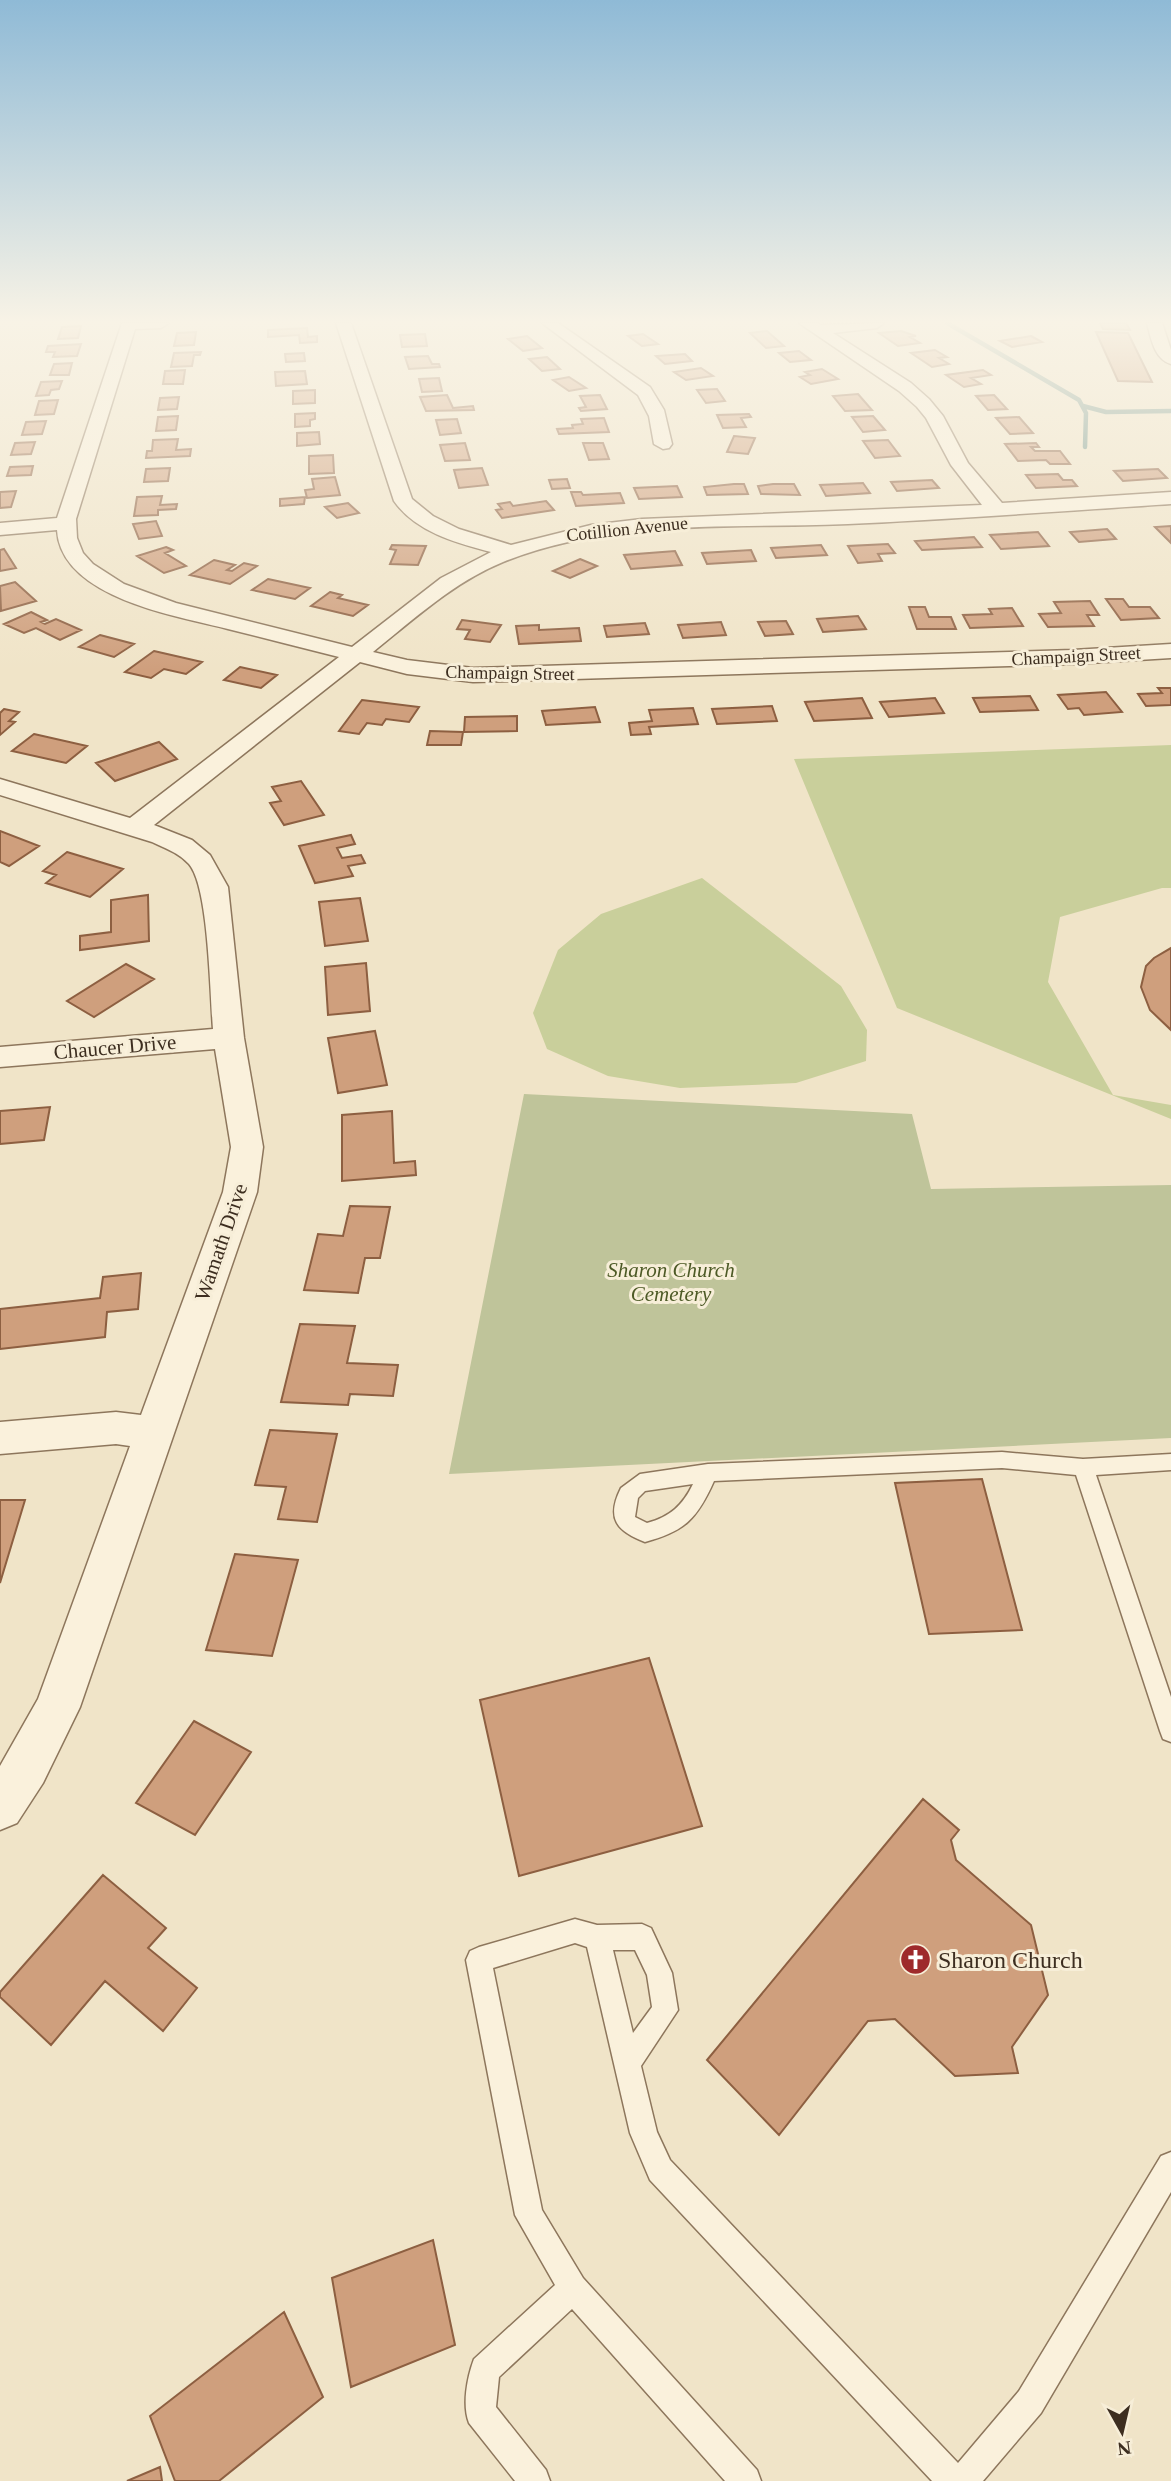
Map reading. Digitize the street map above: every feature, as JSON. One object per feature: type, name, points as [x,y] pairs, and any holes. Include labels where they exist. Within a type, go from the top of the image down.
[{"type":"street","points":[[0,529],[65,523],[92,439]]},
{"type":"street","points":[[382,439],[403,501],[414,512],[437,527],[509,551]]},
{"type":"street","points":[[662,439],[663,444]]},
{"type":"street","points":[[946,439],[960,465],[996,509]]},
{"type":"street","name":"Cotillion Avenue","points":[[134,828],[448,582],[470,568],[509,551],[565,535],[629,525],[996,509],[1171,498]]},
{"type":"street","name":"Champaign Street","points":[[65,523],[68,544],[75,558],[114,588],[169,608],[424,670],[512,676],[1073,657],[1171,651]]},
{"type":"street","name":"Wamath Drive","points":[[0,787],[183,846],[207,869],[214,887],[229,1038],[247,1147],[247,1162],[240,1192],[57,1707],[27,1767],[0,1806]]},
{"type":"street","name":"Chaucer Drive","points":[[0,1057],[229,1038]]},
{"type":"street","points":[[0,1438],[116,1428],[154,1433]]},
{"type":"lane","points":[[708,1474],[1002,1460],[1083,1467],[1171,1462]]},
{"type":"lane","points":[[1083,1467],[1171,1731]]},
{"type":"lane","points":[[627,2064],[665,2010],[659,1973],[642,1937],[597,1938],[575,1931],[479,1960],[529,2215],[573,2288],[746,2481]]},
{"type":"lane","points":[[597,1938],[644,2133],[660,2170],[953,2481]]},
{"type":"lane","points":[[963,2481],[1030,2402],[1171,2166]]},
{"type":"lane","points":[[535,2481],[480,2412],[485,2370],[573,2288]]},
{"type":"green space","points":[[1171,745],[1171,888],[1162,888],[1060,917],[1048,982],[1113,1095],[1171,1105],[1171,1119],[897,1008],[794,759]]},
{"type":"green space","points":[[702,878],[841,986],[867,1030],[866,1061],[796,1083],[680,1088],[608,1076],[547,1049],[533,1013],[558,950],[601,914]]},
{"type":"green space","name":"Sharon Church Cemetery","points":[[524,1094],[912,1114],[931,1189],[1171,1185],[1171,1438],[449,1474]]},
{"type":"building","points":[[178,439],[176,450],[191,449],[190,456],[146,458],[147,451],[152,451],[153,440]]},
{"type":"building","points":[[297,439],[320,439],[320,444],[297,446]]},
{"type":"building","points":[[733,439],[755,439],[748,454],[727,452]]},
{"type":"building","points":[[888,440],[900,456],[875,458],[863,441]]},
{"type":"building","points":[[35,442],[31,454],[11,455],[15,443]]},
{"type":"building","points":[[465,443],[470,460],[445,461],[440,445]]},
{"type":"building","points":[[583,443],[603,443],[609,459],[589,460]]},
{"type":"building","points":[[1036,443],[1039,447],[1031,447],[1035,451],[1060,451],[1070,464],[1050,464],[1046,460],[1018,461],[1005,444]]},
{"type":"building","points":[[333,455],[334,473],[309,474],[309,456]]},
{"type":"building","points":[[33,466],[31,475],[7,476],[10,467]]},
{"type":"building","points":[[170,468],[168,481],[144,482],[146,469]]},
{"type":"building","points":[[482,468],[488,485],[459,488],[454,470]]},
{"type":"building","points":[[1158,469],[1167,478],[1123,481],[1114,471]]},
{"type":"building","points":[[1058,474],[1063,480],[1072,480],[1077,486],[1036,488],[1026,475]]},
{"type":"building","points":[[335,477],[340,495],[307,498],[305,490],[314,489],[312,479]]},
{"type":"building","points":[[567,479],[570,488],[552,489],[549,480]]},
{"type":"building","points":[[932,480],[939,488],[897,491],[891,482]]},
{"type":"building","points":[[863,483],[870,493],[826,496],[820,485]]},
{"type":"building","points":[[744,484],[748,494],[707,495],[704,487]]},
{"type":"building","points":[[794,484],[800,495],[761,494],[758,486]]},
{"type":"building","points":[[677,486],[682,497],[639,499],[634,488]]},
{"type":"building","points":[[16,491],[11,507],[0,508],[0,492]]},
{"type":"building","points":[[571,492],[581,492],[583,495],[620,493],[624,503],[576,506]]},
{"type":"building","points":[[162,496],[160,505],[177,504],[176,509],[158,510],[158,515],[134,516],[137,497]]},
{"type":"building","points":[[305,497],[304,504],[280,506],[280,499]]},
{"type":"building","points":[[546,501],[554,510],[502,518],[496,510],[502,509],[498,504],[510,502],[513,506]]},
{"type":"building","points":[[348,503],[359,513],[337,518],[325,507]]},
{"type":"building","points":[[156,521],[162,536],[139,539],[133,524]]},
{"type":"building","points":[[1171,526],[1171,543],[1155,527]]},
{"type":"building","points":[[1107,529],[1116,539],[1079,542],[1070,532]]},
{"type":"building","points":[[1038,532],[1049,546],[1001,549],[990,535]]},
{"type":"building","points":[[974,537],[982,547],[922,550],[915,541]]},
{"type":"building","points":[[888,544],[895,553],[878,554],[882,561],[858,563],[848,546]]},
{"type":"building","points":[[392,545],[426,546],[418,565],[390,564],[396,550],[390,549]]},
{"type":"building","points":[[821,545],[827,555],[776,558],[771,548]]},
{"type":"building","points":[[166,547],[173,550],[165,553],[186,566],[164,573],[137,556]]},
{"type":"building","points":[[4,549],[16,568],[0,571],[0,550]]},
{"type":"building","points":[[751,550],[756,561],[707,564],[702,553]]},
{"type":"building","points":[[675,551],[682,565],[631,569],[624,555]]},
{"type":"building","points":[[580,559],[597,566],[570,578],[553,571]]},
{"type":"building","points":[[214,560],[235,565],[227,570],[232,571],[244,563],[257,566],[230,584],[190,575]]},
{"type":"building","points":[[268,579],[310,588],[295,599],[252,590]]},
{"type":"building","points":[[15,582],[36,601],[1,611],[0,586]]},
{"type":"building","points":[[330,592],[342,595],[338,598],[368,605],[353,616],[311,606]]},
{"type":"building","points":[[1106,599],[1123,599],[1129,607],[1150,607],[1159,618],[1121,620]]},
{"type":"building","points":[[1090,601],[1099,615],[1087,615],[1094,626],[1048,627],[1039,614],[1061,613],[1054,602]]},
{"type":"building","points":[[909,607],[925,607],[929,617],[951,617],[956,629],[917,629]]},
{"type":"building","points":[[1012,608],[1023,626],[970,628],[963,615],[992,614],[989,609]]},
{"type":"building","points":[[31,612],[47,620],[41,622],[45,624],[56,619],[81,630],[60,640],[36,628],[24,633],[4,624]]},
{"type":"building","points":[[858,616],[866,629],[823,632],[817,619]]},
{"type":"building","points":[[462,620],[501,625],[490,642],[465,639],[470,630],[457,629]]},
{"type":"building","points":[[786,621],[793,634],[765,636],[758,622]]},
{"type":"building","points":[[721,622],[726,635],[683,638],[678,625]]},
{"type":"building","points":[[645,623],[649,634],[607,637],[604,626]]},
{"type":"building","points":[[539,625],[539,630],[579,628],[581,641],[519,644],[516,626]]},
{"type":"building","points":[[100,635],[134,644],[114,657],[79,647]]},
{"type":"building","points":[[154,651],[202,662],[186,674],[164,669],[151,678],[125,672]]},
{"type":"building","points":[[240,667],[277,675],[261,688],[224,680]]},
{"type":"building","points":[[1158,688],[1171,688],[1171,705],[1146,706],[1138,694],[1162,693]]},
{"type":"building","points":[[1106,692],[1122,712],[1084,715],[1079,708],[1068,709],[1058,695]]},
{"type":"building","points":[[1030,696],[1038,710],[980,712],[973,698]]},
{"type":"building","points":[[862,698],[872,718],[814,721],[805,702]]},
{"type":"building","points":[[935,698],[944,713],[889,717],[880,702]]},
{"type":"building","points":[[362,700],[419,707],[409,722],[386,719],[382,725],[367,723],[359,734],[339,731]]},
{"type":"building","points":[[772,706],[777,721],[717,724],[712,709]]},
{"type":"building","points":[[595,707],[600,722],[546,725],[542,711]]},
{"type":"building","points":[[693,708],[698,724],[649,727],[651,734],[631,735],[629,723],[652,721],[649,710]]},
{"type":"building","points":[[4,709],[19,712],[9,721],[15,722],[0,735],[0,713]]},
{"type":"building","points":[[517,716],[517,731],[464,732],[465,717]]},
{"type":"building","points":[[430,731],[463,732],[461,745],[427,745]]},
{"type":"building","points":[[34,734],[87,746],[66,763],[12,751]]},
{"type":"building","points":[[159,742],[177,759],[115,781],[96,763]]},
{"type":"building","points":[[301,781],[324,815],[284,825],[270,803],[281,801],[272,787]]},
{"type":"building","points":[[0,831],[39,846],[9,866],[0,862]]},
{"type":"building","points":[[351,835],[355,844],[337,848],[342,858],[361,855],[365,863],[348,866],[353,876],[315,883],[299,846]]},
{"type":"building","points":[[67,852],[123,869],[90,897],[46,883],[56,875],[43,871]]},
{"type":"building","points":[[148,895],[149,941],[80,950],[80,936],[111,932],[111,900]]},
{"type":"building","points":[[360,898],[368,941],[325,946],[319,902]]},
{"type":"building","points":[[1171,948],[1171,1030],[1150,1010],[1141,987],[1146,966]]},
{"type":"building","points":[[366,963],[370,1011],[328,1015],[325,967]]},
{"type":"building","points":[[126,964],[154,979],[94,1017],[67,1001]]},
{"type":"building","points":[[375,1031],[387,1085],[338,1093],[328,1038]]},
{"type":"building","points":[[50,1107],[44,1140],[0,1144],[0,1111]]},
{"type":"building","points":[[392,1111],[394,1163],[415,1161],[416,1175],[342,1181],[342,1115]]},
{"type":"building","points":[[350,1206],[390,1207],[380,1258],[365,1258],[358,1293],[304,1290],[318,1234],[343,1236]]},
{"type":"building","points":[[141,1273],[138,1309],[107,1312],[105,1337],[0,1349],[0,1309],[100,1298],[103,1277]]},
{"type":"building","points":[[300,1324],[355,1326],[347,1363],[398,1365],[393,1396],[350,1394],[348,1405],[281,1402]]},
{"type":"building","points":[[270,1430],[337,1434],[317,1522],[278,1519],[286,1487],[255,1485]]},
{"type":"building","points":[[982,1479],[1022,1630],[929,1634],[895,1483]]},
{"type":"building","points":[[0,1500],[25,1500],[0,1583]]},
{"type":"building","points":[[235,1554],[298,1560],[272,1656],[206,1650]]},
{"type":"building","points":[[649,1658],[702,1826],[519,1876],[480,1700]]},
{"type":"building","points":[[194,1721],[251,1752],[195,1835],[136,1803]]},
{"type":"building","name":"Sharon Church","points":[[923,1799],[959,1830],[951,1840],[956,1860],[1031,1925],[1048,1995],[1012,2047],[1018,2073],[955,2076],[895,2019],[868,2021],[779,2135],[707,2060]]},
{"type":"building","points":[[103,1875],[166,1928],[148,1948],[197,1988],[163,2031],[105,1981],[51,2045],[0,1997],[0,1992]]},
{"type":"building","points":[[433,2240],[455,2345],[351,2387],[332,2278]]},
{"type":"building","points":[[284,2312],[323,2397],[219,2481],[175,2481],[150,2416]]},
{"type":"building","points":[[160,2467],[162,2481],[127,2481]]},
{"type":"waterway","points":[[1085,439],[1085,447]]},
{"type":"place","name":"Sharon Church","points":[[915,1960]]}]
